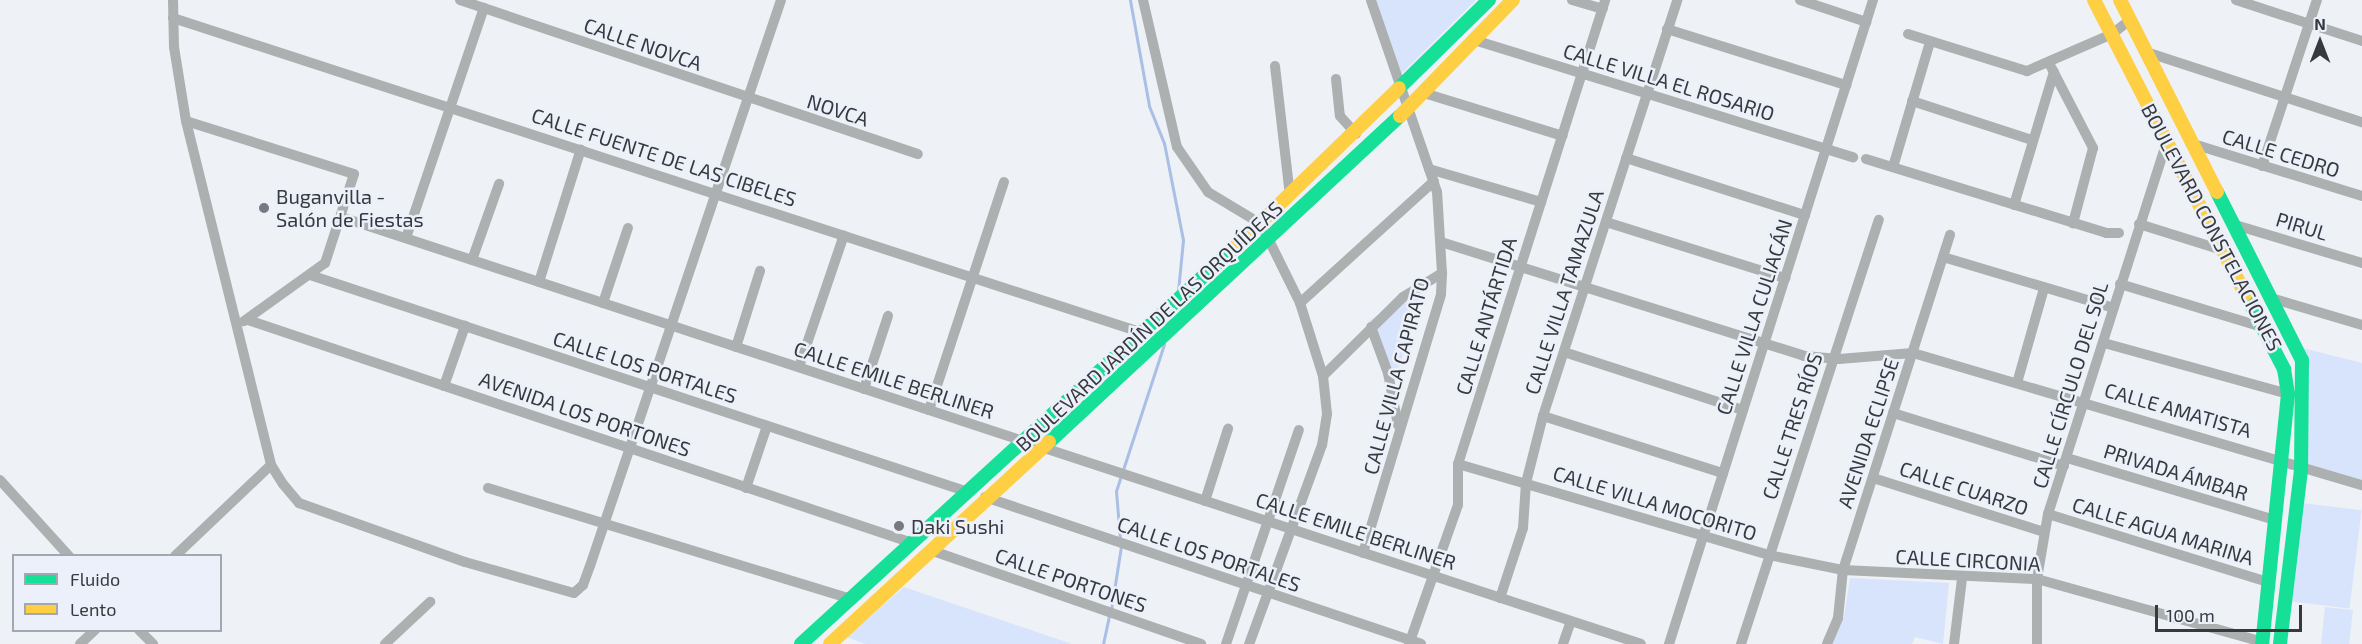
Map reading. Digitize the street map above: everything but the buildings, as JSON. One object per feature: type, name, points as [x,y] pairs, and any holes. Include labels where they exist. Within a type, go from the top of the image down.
[{"type":"street","points":[[173,0],[173,18],[186,121],[243,322],[246,355],[272,465],[299,503],[465,562],[564,592],[578,592],[604,524],[781,0]]},
{"type":"street","name":"CALLE NOVCA","points":[[460,0],[472,2],[483,8],[747,99]]},
{"type":"street","points":[[1143,0],[1182,158],[1221,203],[1262,224],[1300,303],[1323,376],[1327,414],[1322,445],[1288,528],[1249,644]]},
{"type":"street","name":"CALLE VILLA CAPIRATO","points":[[1363,553],[1398,428],[1440,294],[1442,273],[1434,182],[1406,110],[1371,0]]},
{"type":"street","name":"BOULEVARD JARDÍN DE LAS ORQUÍDEAS","points":[[801,644],[1143,333],[1206,272],[1262,224],[1400,92],[1488,0]]},
{"type":"street","name":"BOULEVARD JARDÍN DE LAS ORQUÍDEAS","points":[[834,643],[985,497],[1145,355],[1424,93],[1513,0]]},
{"type":"street","points":[[1572,0],[1604,5]]},
{"type":"street","name":"CALLE VILLA TAMAZULA","points":[[1500,598],[1523,528],[1526,483],[1543,416],[1677,0]]},
{"type":"street","points":[[1800,0],[1866,22]]},
{"type":"street","name":"CALLE VILLA CULIACÁN","points":[[1669,644],[1873,0]]},
{"type":"street","name":"BOULEVARD CONSTELACIONES","points":[[2094,0],[2113,33],[2198,206],[2279,355],[2288,394],[2284,460],[2262,643]]},
{"type":"street","name":"BOULEVARD CONSTELACIONES","points":[[2120,0],[2128,22],[2146,52],[2189,143],[2302,360],[2299,467]]},
{"type":"street","points":[[2236,0],[2362,41]]},
{"type":"street","points":[[2262,166],[2317,0]]},
{"type":"street","name":"CALLE ANTÁRTIDA","points":[[1409,642],[1458,505],[1458,464],[1604,5]]},
{"type":"street","points":[[406,238],[483,8]]},
{"type":"street","name":"CALLE FUENTE DE LAS CIBELES","points":[[173,18],[450,106],[1143,333]]},
{"type":"street","points":[[1908,34],[2019,70],[2033,70],[2052,67],[2113,33],[2128,22]]},
{"type":"street","points":[[1667,28],[1846,85]]},
{"type":"street","name":"CALLE VILLA EL ROSARIO","points":[[1474,40],[1853,157]]},
{"type":"street","points":[[1893,167],[1929,42]]},
{"type":"street","points":[[2146,52],[2362,122]]},
{"type":"street","points":[[1275,66],[1290,196]]},
{"type":"street","points":[[2014,205],[2052,67]]},
{"type":"street","points":[[2052,67],[2093,148],[2073,223]]},
{"type":"street","points":[[1336,79],[1341,116],[1356,134]]},
{"type":"street","points":[[1424,93],[1563,136]]},
{"type":"street","name":"NOVCA","points":[[747,99],[918,154]]},
{"type":"street","points":[[1912,101],[2032,140]]},
{"type":"street","points":[[186,121],[353,172],[328,259],[310,275],[243,322]]},
{"type":"street","name":"CALLE CÍRCULO DEL SOL","points":[[2041,643],[2037,579],[2048,514],[2167,142]]},
{"type":"street","name":"CALLE CEDRO","points":[[2189,143],[2362,196]]},
{"type":"street","points":[[539,282],[581,149]]},
{"type":"street","points":[[1626,158],[1805,215]]},
{"type":"street","points":[[1866,159],[2073,223],[2119,233]]},
{"type":"street","points":[[1429,169],[1541,202]]},
{"type":"street","points":[[929,410],[1004,182]]},
{"type":"street","points":[[1300,303],[1434,182]]},
{"type":"street","points":[[472,260],[499,184]]},
{"type":"street","points":[[2198,206],[2217,198]]},
{"type":"street","name":"CALLE EMILE BERLINER","points":[[341,217],[1641,644]]},
{"type":"street","name":"CALLE TRES RÍOS","points":[[1741,644],[1879,220]]},
{"type":"street","points":[[1606,222],[1785,278]]},
{"type":"street","points":[[2139,224],[2222,250]]},
{"type":"street","name":"PIRUL","points":[[2232,224],[2362,263]]},
{"type":"street","points":[[603,303],[628,228]]},
{"type":"street","points":[[799,367],[844,235]]},
{"type":"street","name":"AVENIDA ECLIPSE","points":[[1827,644],[1838,618],[1843,570],[1950,235]]},
{"type":"street","points":[[1441,242],[1764,344],[1833,359],[1913,353]]},
{"type":"street","points":[[1943,256],[2114,308]]},
{"type":"street","points":[[736,346],[760,271]]},
{"type":"street","points":[[1323,376],[1403,297],[1442,273]]},
{"type":"street","name":"CALLE LOS PORTALES","points":[[310,275],[968,492]]},
{"type":"street","points":[[2120,284],[2266,328]]},
{"type":"street","points":[[2017,383],[2044,288]]},
{"type":"street","points":[[2271,298],[2362,325]]},
{"type":"street","points":[[864,389],[888,316]]},
{"type":"street","name":"AVENIDA LOS PORTONES","points":[[243,322],[444,386],[912,543]]},
{"type":"street","points":[[444,386],[465,326]]},
{"type":"street","points":[[1371,327],[1388,373],[1398,428]]},
{"type":"street","points":[[2104,343],[2288,394]]},
{"type":"street","points":[[1564,352],[1743,410]]},
{"type":"street","name":"CALLE AMATISTA","points":[[1913,353],[2284,460],[2299,467],[2362,485]]},
{"type":"street","name":"PRIVADA ÁMBAR","points":[[1893,413],[2275,520]]},
{"type":"street","points":[[1543,416],[1723,473]]},
{"type":"street","points":[[746,488],[766,426]]},
{"type":"street","points":[[1205,501],[1228,429]]},
{"type":"street","points":[[1226,644],[1299,429]]},
{"type":"street","name":"CALLE VILLA MOCORITO","points":[[1458,464],[1769,555],[1843,570]]},
{"type":"street","points":[[176,554],[272,465]]},
{"type":"street","points":[[2280,644],[2299,467]]},
{"type":"street","name":"CALLE CUARZO","points":[[1873,478],[2044,532]]},
{"type":"street","points":[[0,480],[68,554]]},
{"type":"street","points":[[488,488],[850,599]]},
{"type":"street","name":"CALLE LOS PORTALES","points":[[985,497],[1409,642],[1421,644]]},
{"type":"street","name":"CALLE AGUA MARINA","points":[[2048,514],[2268,582]]},
{"type":"street","name":"CALLE PORTONES","points":[[930,550],[1201,644]]},
{"type":"street","name":"CALLE CIRCONIA","points":[[1843,570],[1962,579],[2037,579],[2262,643]]},
{"type":"street","points":[[1954,644],[1962,579]]},
{"type":"street","points":[[385,644],[429,602]]},
{"type":"street","points":[[1563,644],[1571,621]]},
{"type":"street","points":[[80,644],[93,632]]},
{"type":"street","points":[[141,632],[153,644]]},
{"type":"shaded area","points":[[1373,0],[1476,0],[1398,77]]},
{"type":"shaded area","points":[[1426,283],[1390,396],[1384,360],[1369,321]]},
{"type":"shaded area","points":[[2302,348],[2362,363],[2362,481],[2301,463]]},
{"type":"shaded area","points":[[2302,503],[2362,510],[2349,609],[2290,601]]},
{"type":"shaded area","points":[[1850,578],[1949,583],[1943,644],[1915,637],[1912,644],[1832,644],[1844,617]]},
{"type":"shaded area","points":[[904,587],[1072,644],[865,644],[847,637]]},
{"type":"shaded area","points":[[2325,607],[2353,610],[2349,644],[2321,644]]},
{"type":"waterway","points":[[1130,0],[1149,106],[1164,143],[1183,240],[1178,291]]},
{"type":"waterway","points":[[1120,539],[1116,491],[1164,344]]},
{"type":"waterway","points":[[1111,610],[1121,546]]},
{"type":"waterway","points":[[1103,644],[1109,616]]},
{"type":"traffic: fast","points":[[1399,88],[1489,0]]},
{"type":"traffic: fast","points":[[1049,442],[1400,116]]},
{"type":"traffic: fast","points":[[2217,192],[2302,360],[2301,470],[2280,644]]},
{"type":"traffic: fast","points":[[801,644],[1233,249]]},
{"type":"traffic: fast","points":[[2245,294],[2284,369],[2288,394],[2262,644]]},
{"type":"traffic: slow","points":[[1400,116],[1513,0]]},
{"type":"traffic: slow","points":[[2094,0],[2245,294]]},
{"type":"traffic: slow","points":[[2120,0],[2217,192]]},
{"type":"traffic: slow","points":[[1233,249],[1399,88]]},
{"type":"traffic: slow","points":[[830,644],[1049,442]]},
{"type":"place","name":"Buganvilla - Salón de Fiestas","points":[[264,208]]},
{"type":"place","name":"Daki Sushi","points":[[899,526]]}]
